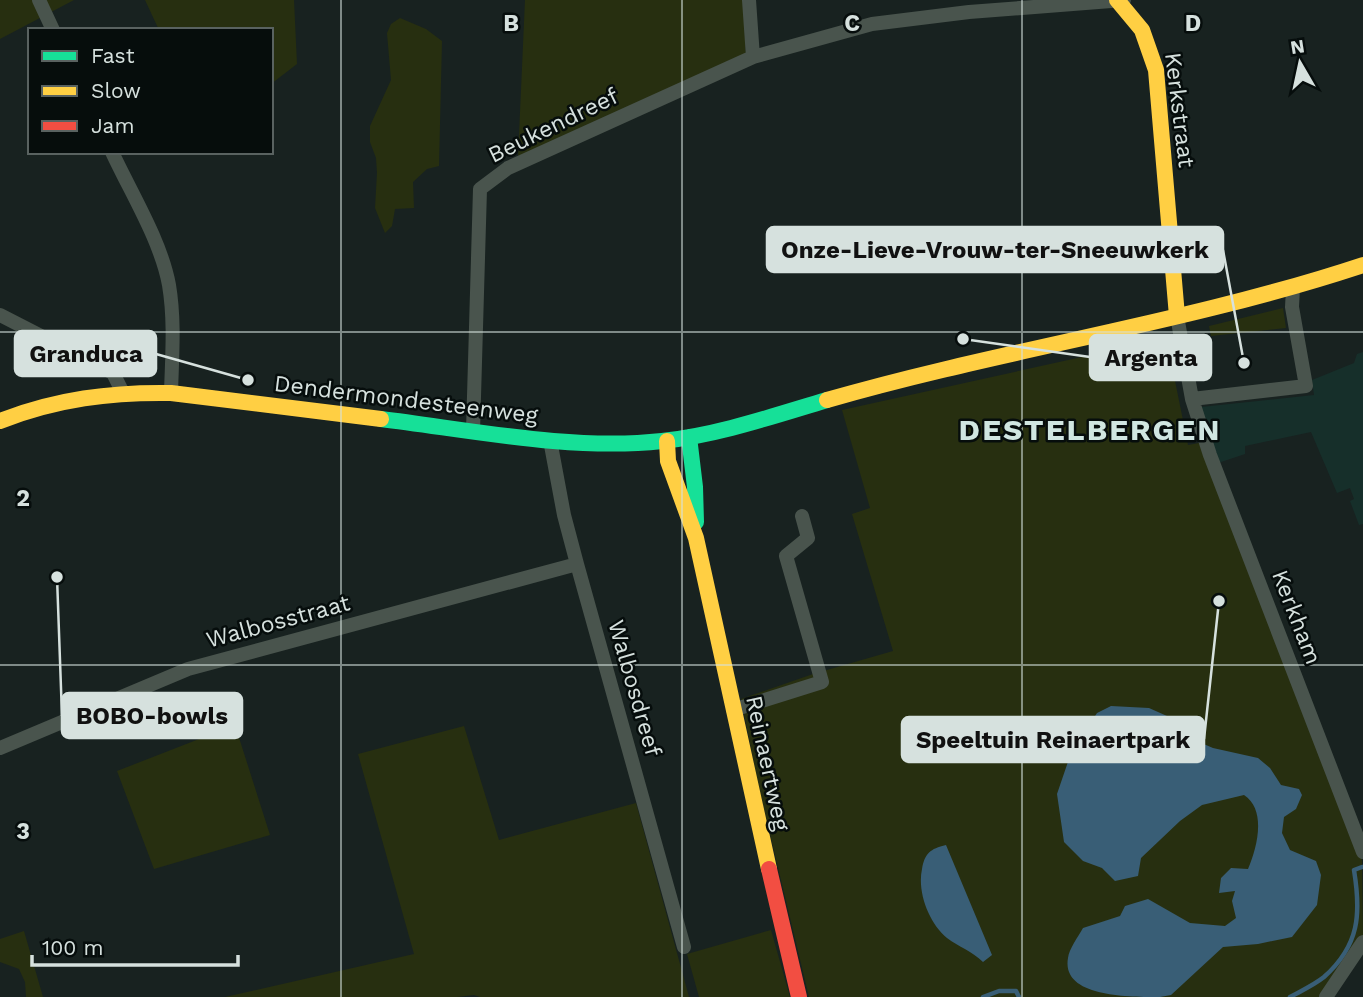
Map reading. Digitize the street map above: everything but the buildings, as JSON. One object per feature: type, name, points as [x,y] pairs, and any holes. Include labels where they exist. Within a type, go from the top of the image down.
[{"type":"main road","name":"Kerkstraat","points":[[1120,1],[1142,30],[1156,70],[1177,316]]},
{"type":"main road","name":"Dendermondesteenweg","points":[[0,421],[43,404],[122,391],[171,393],[550,440],[667,447],[689,443],[862,390],[969,362],[1293,288],[1363,265]]},
{"type":"main road","name":"Reinaertweg","points":[[689,443],[695,487],[696,538]]},
{"type":"main road","name":"Reinaertweg","points":[[667,447],[673,475],[696,538],[750,791],[799,997]]},
{"type":"street","points":[[39,0],[52,28]]},
{"type":"street","points":[[749,0],[754,57]]},
{"type":"street","points":[[957,0],[969,12]]},
{"type":"street","name":"Kerkstraat","points":[[754,57],[872,24],[969,12],[1120,1]]},
{"type":"street","name":"Beukendreef","points":[[473,431],[480,189],[508,168],[754,57]]},
{"type":"street","points":[[113,154],[158,248],[169,283],[173,317],[171,393]]},
{"type":"street","points":[[1192,399],[1306,386],[1292,307],[1293,288]]},
{"type":"street","points":[[0,315],[113,373],[122,391]]},
{"type":"street","name":"Kerkham","points":[[1177,316],[1192,399],[1209,455],[1363,852]]},
{"type":"street","name":"Walbosdreef","points":[[550,440],[564,515],[684,947]]},
{"type":"street","points":[[733,710],[822,682],[786,556],[808,538],[802,516]]},
{"type":"street","name":"Walbosstraat","points":[[0,748],[188,669],[577,564]]},
{"type":"street","points":[[1326,997],[1363,942]]},
{"type":"shaded area","points":[[1363,352],[1363,524],[1359,525],[1350,501],[1354,499],[1350,488],[1337,493],[1311,432],[1245,446],[1245,454],[1218,463],[1201,407],[1314,395],[1312,380],[1354,363],[1357,354]]},
{"type":"green space","points":[[0,0],[74,0],[0,39]]},
{"type":"green space","points":[[145,0],[294,0],[297,64],[273,82],[273,28],[158,28]]},
{"type":"green space","points":[[525,0],[743,0],[746,55],[518,157]]},
{"type":"green space","points":[[400,18],[426,29],[442,41],[439,166],[427,169],[413,182],[414,208],[395,209],[392,226],[385,233],[375,208],[377,173],[376,158],[370,142],[370,126],[391,80],[387,33],[391,24]]},
{"type":"green space","points":[[1283,308],[1286,328],[1211,336],[1209,326]]},
{"type":"green space","points":[[1150,342],[1170,356],[1188,445],[1199,443],[1362,860],[1363,935],[1321,997],[809,997],[759,788],[741,699],[813,674],[893,651],[852,514],[870,508],[842,410]]},
{"type":"green space","points":[[235,725],[270,835],[154,869],[117,771]]},
{"type":"green space","points":[[464,726],[499,840],[636,803],[689,997],[225,997],[414,954],[358,754]]},
{"type":"green space","points":[[771,930],[790,997],[699,997],[687,954]]},
{"type":"green space","points":[[24,931],[43,997],[26,997],[25,982],[19,969],[0,962],[0,939]]},
{"type":"water","points":[[1111,706],[1149,708],[1167,716],[1192,739],[1213,748],[1258,758],[1270,768],[1281,785],[1299,789],[1302,795],[1296,809],[1284,817],[1282,833],[1290,850],[1316,861],[1321,875],[1317,905],[1292,937],[1223,947],[1171,995],[1115,995],[1086,987],[1075,981],[1069,971],[1070,951],[1083,928],[1120,916],[1125,906],[1148,899],[1190,923],[1225,926],[1236,918],[1232,901],[1235,891],[1219,893],[1221,878],[1231,868],[1248,869],[1257,840],[1258,819],[1256,810],[1244,795],[1202,805],[1180,821],[1141,858],[1138,876],[1115,881],[1102,868],[1083,861],[1064,842],[1057,794],[1071,753],[1097,713]]},
{"type":"water","points":[[946,845],[992,955],[983,962],[941,932],[930,916],[923,897],[923,864],[929,852]]},
{"type":"waterway","points":[[1290,997],[1324,977],[1345,953],[1355,928],[1357,914],[1354,870],[1362,867]]},
{"type":"waterway","points":[[983,997],[999,991],[1016,991],[1019,997]]},
{"type":"traffic: fast","points":[[381,419],[522,438],[628,443],[704,434],[827,400]]},
{"type":"traffic: fast","points":[[689,437],[696,522]]},
{"type":"traffic: slow","points":[[1117,0],[1142,30],[1156,70],[1177,316]]},
{"type":"traffic: slow","points":[[827,400],[1163,320],[1363,265]]},
{"type":"traffic: slow","points":[[0,421],[42,407],[84,398],[149,393],[171,393],[381,419]]},
{"type":"traffic: slow","points":[[667,441],[668,461],[696,538],[769,869]]},
{"type":"traffic: jam","points":[[769,869],[799,997]]},
{"type":"place","name":"Argenta","points":[[963,339]]},
{"type":"place","name":"Onze-Lieve-Vrouw-ter-Sneeuwkerk","points":[[1244,363]]},
{"type":"place","name":"Granduca","points":[[248,380]]},
{"type":"place","name":"BOBO-bowls","points":[[57,577]]},
{"type":"place","name":"Speeltuin Reinaertpark","points":[[1219,601]]},
{"type":"district","name":"DESTELBERGEN","points":[[1090,430]]}]
